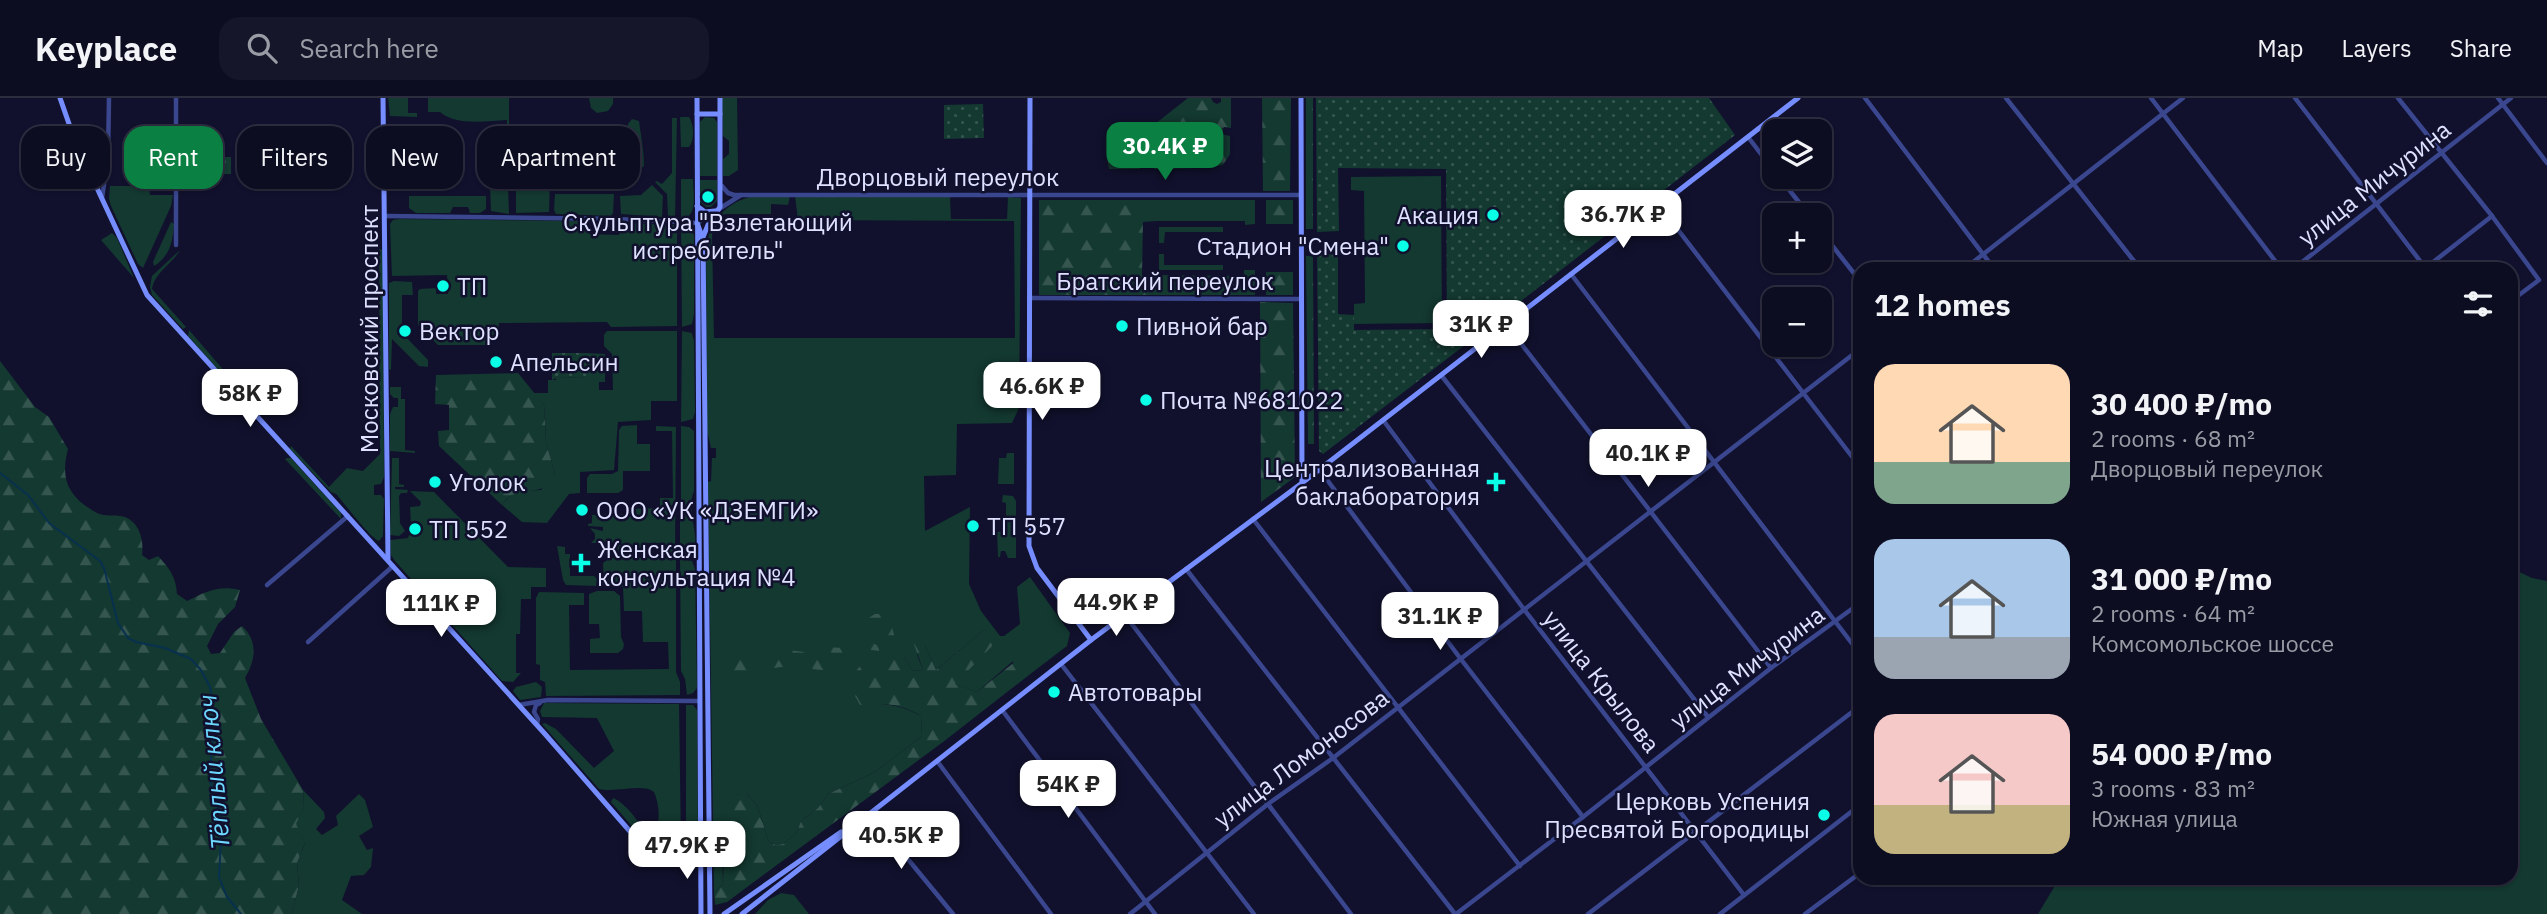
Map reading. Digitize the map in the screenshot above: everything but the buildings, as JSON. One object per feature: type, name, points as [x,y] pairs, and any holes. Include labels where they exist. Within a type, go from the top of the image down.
[{"type":"main road","points":[[60,98],[75,141],[147,295],[388,559],[634,836],[654,845],[708,848]]},
{"type":"main road","name":"Московский проспект","points":[[383,98],[388,559]]},
{"type":"main road","points":[[697,98],[702,556],[710,914]]},
{"type":"main road","points":[[700,329],[703,239],[718,209],[720,98]]},
{"type":"main road","points":[[1030,98],[1029,545],[1037,568],[1091,640]]},
{"type":"main road","points":[[1301,98],[1302,483]]},
{"type":"main road","points":[[742,914],[1091,640],[1319,470],[1798,98]]},
{"type":"main road","points":[[697,114],[720,114]]},
{"type":"main road","points":[[697,206],[705,212],[718,209]]},
{"type":"main road","points":[[697,223],[703,239]]},
{"type":"main road","points":[[374,545],[382,544],[387,539]]},
{"type":"main road","points":[[701,914],[699,701],[702,556]]},
{"type":"main road","points":[[699,701],[707,701]]},
{"type":"main road","points":[[724,914],[790,865],[869,812]]},
{"type":"main road","points":[[790,865],[796,872]]},
{"type":"street","points":[[102,199],[108,158],[109,98]]},
{"type":"street","points":[[176,98],[176,245]]},
{"type":"street","points":[[1865,98],[1988,262]]},
{"type":"street","points":[[2006,98],[2135,262]]},
{"type":"street","points":[[2151,98],[2276,262]]},
{"type":"street","points":[[1974,262],[2183,98]]},
{"type":"street","points":[[2295,98],[2420,262]]},
{"type":"street","points":[[2398,98],[2539,279],[2518,296]]},
{"type":"street","points":[[2498,98],[2547,163]]},
{"type":"street","name":"улица Мичурина","points":[[2302,262],[2511,98]]},
{"type":"street","points":[[1748,137],[1762,155]]},
{"type":"street","name":"Дворцовый переулок","points":[[720,183],[728,193],[743,194],[1301,195]]},
{"type":"street","points":[[1788,189],[1800,203]]},
{"type":"street","name":"Дворцовый переулок","points":[[697,223],[743,194]]},
{"type":"street","points":[[1659,205],[1853,458]]},
{"type":"street","points":[[386,216],[697,223]]},
{"type":"street","points":[[2434,262],[2492,216]]},
{"type":"street","points":[[1832,245],[1853,272]]},
{"type":"street","points":[[1571,274],[1853,644]]},
{"type":"street","name":"Братский переулок","points":[[1029,298],[1301,299]]},
{"type":"street","points":[[1506,324],[1771,668]]},
{"type":"street","name":"улица Ломоносова","points":[[1130,914],[1268,804],[1333,758],[1853,354]]},
{"type":"street","points":[[1441,375],[1708,717]]},
{"type":"street","name":"улица Крылова","points":[[1383,420],[1523,608],[1744,895]]},
{"type":"street","points":[[1319,470],[1583,817]]},
{"type":"street","points":[[267,585],[348,516]]},
{"type":"street","points":[[1253,519],[1520,866]]},
{"type":"street","points":[[308,642],[393,566]]},
{"type":"street","points":[[1186,569],[1455,914]]},
{"type":"street","name":"улица Мичурина","points":[[1455,914],[1771,668],[1853,608]]},
{"type":"street","points":[[1125,615],[1351,914]]},
{"type":"street","points":[[1061,664],[1254,914]]},
{"type":"street","points":[[517,705],[548,700],[699,701]]},
{"type":"street","points":[[537,726],[538,719],[534,712],[536,705],[548,700]]},
{"type":"street","points":[[1002,710],[1155,914]]},
{"type":"street","points":[[1588,914],[1853,711]]},
{"type":"street","points":[[937,761],[1051,914]]},
{"type":"street","points":[[1720,914],[1853,810]]},
{"type":"street","points":[[869,812],[953,914]]},
{"type":"street","points":[[1805,914],[1853,878]]},
{"type":"green space","points":[[388,98],[408,98],[408,113],[417,113],[417,117],[390,116]]},
{"type":"green space","points":[[428,98],[509,98],[509,126],[507,120],[463,121],[440,112],[428,112]]},
{"type":"green space","points":[[589,98],[613,98],[613,104],[608,111],[597,113],[591,108]]},
{"type":"green space","points":[[722,98],[737,98],[738,170],[729,176],[723,176],[723,159],[729,154],[729,141],[723,136]]},
{"type":"green space","points":[[1188,98],[1211,98],[1217,104],[1221,102],[1221,98],[1231,98],[1231,128],[1224,127],[1221,134],[1230,136],[1230,154],[1223,165],[1217,166],[1211,156],[1213,153],[1219,153],[1221,149],[1213,139],[1206,144],[1201,168],[1155,169],[1148,165],[1146,146],[1141,135]]},
{"type":"green space","points":[[1262,98],[1291,98],[1290,191],[1263,191]]},
{"type":"green space","points":[[1306,98],[1313,98],[1313,229],[1306,229]]},
{"type":"green space","points":[[1316,98],[1709,98],[1735,135],[1516,305],[1510,301],[1502,308],[1504,315],[1323,454],[1319,451],[1317,253],[1338,253],[1338,314],[1354,315],[1354,330],[1447,329],[1446,169],[1338,168],[1339,231],[1317,232]]},
{"type":"green space","points":[[983,104],[984,138],[944,139],[944,105]]},
{"type":"green space","points":[[680,117],[689,117],[692,124],[693,136],[689,147],[681,147]]},
{"type":"green space","points":[[705,117],[714,118],[717,122],[717,176],[700,176],[700,122]]},
{"type":"green space","points":[[672,118],[677,118],[675,219],[668,216],[667,194],[655,182],[662,184],[672,173]]},
{"type":"green space","points":[[632,119],[639,121],[640,126],[628,126]]},
{"type":"green space","points":[[640,128],[643,149],[644,166],[640,169]]},
{"type":"green space","points":[[1127,143],[1135,149],[1132,153],[1140,169],[1109,169],[1107,157]]},
{"type":"green space","points":[[223,157],[231,157],[231,174],[223,174]]},
{"type":"green space","name":"Стадион \"Смена\"","points":[[1441,176],[1442,323],[1354,324],[1354,304],[1365,303],[1364,191],[1351,190],[1351,177]]},
{"type":"green space","points":[[681,179],[693,179],[694,197],[693,209],[687,217],[681,219]]},
{"type":"green space","points":[[700,180],[717,180],[717,201],[711,207],[700,202]]},
{"type":"green space","points":[[652,185],[663,196],[662,217],[621,214],[620,196],[641,195]]},
{"type":"green space","points":[[110,186],[149,189],[150,195],[173,195],[171,206],[143,268],[138,264],[109,199]]},
{"type":"green space","points":[[490,189],[508,189],[509,214],[491,211]]},
{"type":"green space","points":[[516,189],[550,189],[549,212],[516,213]]},
{"type":"green space","points":[[555,194],[614,194],[613,213],[611,216],[556,214]]},
{"type":"green space","points":[[409,196],[486,196],[486,209],[480,213],[470,213],[468,207],[453,207],[450,213],[416,213],[409,208]]},
{"type":"green space","points":[[755,196],[790,196],[788,205],[771,204],[771,214],[725,214],[720,217],[712,235],[714,338],[1015,338],[1014,221],[798,220],[795,196],[950,197],[951,219],[1007,219],[1008,197],[1021,198],[1019,408],[1012,423],[957,424],[956,475],[924,476],[925,531],[970,507],[969,584],[981,611],[1000,636],[1020,624],[1017,587],[1030,577],[1070,633],[1067,646],[1029,675],[1029,668],[1012,662],[977,692],[954,684],[984,630],[936,670],[925,646],[917,655],[923,670],[913,671],[904,657],[860,704],[891,705],[921,716],[922,736],[875,772],[828,794],[818,808],[801,821],[796,834],[783,844],[769,842],[757,805],[747,794],[735,795],[722,847],[723,884],[714,893],[708,482],[711,481],[712,458],[716,458],[716,448],[711,448],[707,431],[706,248],[711,229],[722,213],[736,202]]},
{"type":"green space","points":[[1039,200],[1156,200],[1156,221],[1143,222],[1142,275],[1155,275],[1155,295],[1039,295]]},
{"type":"green space","points":[[1156,200],[1255,200],[1255,224],[1245,225],[1245,221],[1156,221]]},
{"type":"green space","points":[[1266,200],[1293,200],[1293,224],[1266,224]]},
{"type":"green space","points":[[399,219],[588,221],[589,234],[619,235],[622,223],[677,225],[677,326],[611,327],[607,322],[499,323],[498,335],[491,335],[490,345],[438,345],[418,325],[418,291],[436,288],[436,294],[448,294],[447,275],[392,276],[390,224]]},
{"type":"green space","points":[[171,222],[174,224],[173,237],[169,248],[154,266],[153,262]]},
{"type":"green space","points":[[681,225],[690,227],[694,235],[694,314],[692,324],[682,327]]},
{"type":"green space","points":[[1159,227],[1223,227],[1223,232],[1165,232],[1164,243],[1159,243]]},
{"type":"green space","points":[[112,233],[117,238],[134,278],[101,240]]},
{"type":"green space","points":[[379,249],[383,250],[384,477],[381,484],[374,485],[374,495],[381,495],[384,499],[383,536],[379,541],[290,449],[291,446],[329,487],[347,468],[363,471],[380,454]]},
{"type":"green space","points":[[180,250],[160,273],[152,289],[186,327],[183,329],[152,295],[150,287],[152,276]]},
{"type":"green space","points":[[1159,254],[1164,254],[1164,265],[1223,265],[1223,270],[1159,270]]},
{"type":"green space","points":[[1306,256],[1313,256],[1314,444],[1308,444]]},
{"type":"green space","points":[[1244,270],[1255,270],[1255,295],[1155,295],[1155,275],[1244,276]]},
{"type":"green space","points":[[1266,272],[1293,272],[1293,295],[1266,295]]},
{"type":"green space","points":[[412,282],[413,295],[402,295],[402,333],[428,360],[428,367],[419,366],[392,339],[391,370],[389,369],[389,283]]},
{"type":"green space","points":[[1260,302],[1293,303],[1295,477],[1261,502]]},
{"type":"green space","points":[[189,330],[252,403],[248,403],[188,336]]},
{"type":"green space","points":[[607,331],[677,331],[677,401],[651,401],[651,420],[618,422],[614,470],[580,472],[580,493],[569,494],[547,523],[522,522],[502,505],[514,494],[541,490],[555,474],[546,442],[544,405],[533,393],[548,393],[548,380],[586,377],[586,353],[605,354],[605,382],[599,382],[599,390],[613,390],[612,354],[604,346],[604,335]]},
{"type":"green space","points":[[682,331],[692,333],[694,341],[695,412],[693,419],[681,422]]},
{"type":"green space","points":[[552,353],[586,353],[587,377],[552,380]]},
{"type":"green space","points":[[0,361],[35,407],[49,417],[68,449],[66,478],[73,494],[97,513],[130,520],[141,538],[142,555],[149,560],[158,556],[174,578],[177,594],[187,601],[219,589],[240,590],[235,607],[218,624],[207,646],[211,654],[220,653],[234,632],[242,626],[251,638],[253,657],[245,678],[261,719],[303,790],[304,807],[296,824],[305,843],[297,863],[299,885],[292,914],[0,914]]},
{"type":"green space","points":[[518,373],[544,405],[546,442],[555,474],[546,487],[517,493],[506,499],[502,505],[439,446],[438,431],[449,430],[449,405],[435,404],[436,375]]},
{"type":"green space","points":[[390,387],[401,387],[401,399],[405,399],[405,450],[415,453],[390,451],[390,414],[393,407],[398,407],[398,398],[390,394]]},
{"type":"green space","points":[[637,425],[637,444],[650,444],[650,471],[623,471],[623,490],[618,493],[587,493],[587,478],[590,474],[612,474],[618,471],[619,430],[622,426]]},
{"type":"green space","points":[[656,426],[676,427],[675,554],[664,554],[664,543],[646,543],[645,549],[639,549],[638,553],[607,553],[603,549],[603,543],[591,543],[595,534],[590,528],[603,531],[603,527],[588,526],[592,523],[592,515],[625,514],[625,509],[660,508],[660,498],[673,498],[672,431],[656,431]]},
{"type":"green space","points":[[681,426],[694,431],[694,491],[691,509],[695,542],[689,554],[680,554],[680,515],[685,514],[685,506],[681,505]]},
{"type":"green space","points":[[1007,453],[1014,453],[1014,484],[998,484],[999,458],[1006,458]]},
{"type":"green space","points":[[291,458],[341,513],[341,519],[285,459]]},
{"type":"green space","points":[[392,458],[399,458],[399,484],[404,485],[395,489],[408,490],[399,496],[400,523],[405,531],[399,536],[390,535]]},
{"type":"green space","points":[[410,491],[434,492],[508,567],[546,568],[546,587],[531,587],[531,599],[521,599],[520,634],[516,634],[516,673],[521,673],[513,682],[502,681],[391,555],[390,540],[408,538],[410,533],[422,533],[421,524],[411,523],[410,507],[420,506],[421,502]]},
{"type":"green space","points":[[1003,495],[1013,496],[1016,501],[1016,558],[1008,558],[1005,551],[1001,551],[998,557],[997,532],[1006,531],[1006,503],[1002,502]]},
{"type":"green space","points":[[557,546],[565,547],[565,554],[570,554],[570,576],[594,576],[597,579],[596,586],[566,585]]},
{"type":"green space","points":[[610,558],[676,558],[676,672],[680,682],[680,695],[546,696],[545,682],[540,680],[540,665],[536,664],[536,598],[539,592],[584,593],[584,605],[569,605],[570,670],[669,669],[668,642],[643,642],[642,611],[624,611],[623,587],[604,585],[603,563]]},
{"type":"green space","points":[[680,559],[692,561],[695,569],[697,688],[687,695],[681,671]]},
{"type":"green space","points":[[2518,571],[2547,581],[2547,914],[2038,914],[2055,885],[2518,885]]},
{"type":"green space","points":[[614,591],[620,596],[621,637],[624,644],[618,653],[590,653],[590,639],[600,638],[599,624],[589,624],[589,594]]},
{"type":"green space","points":[[875,614],[883,614],[891,624],[898,648],[895,650],[880,635],[882,625],[871,629],[867,619]]},
{"type":"green space","points":[[984,630],[993,634],[996,642],[955,684],[977,692],[1017,660],[1025,662],[1029,675],[727,902],[715,905],[714,893],[723,884],[725,810],[735,795],[746,793],[757,805],[769,842],[783,844],[796,834],[801,821],[818,808],[828,794],[875,772],[922,736],[921,716],[913,712],[891,705],[860,705],[855,696],[854,673],[868,657],[889,650],[904,657],[913,671],[923,670],[914,644],[919,642],[925,646],[936,670]]},
{"type":"green space","points":[[864,639],[879,646],[879,651],[828,651],[828,647],[842,648]]},
{"type":"green space","points":[[826,648],[828,657],[841,658],[847,664],[845,669],[778,667],[753,673],[750,682],[737,683],[733,672],[721,665],[719,657],[724,654],[731,657],[746,654],[765,657],[789,650],[804,652]]},
{"type":"green space","points":[[536,682],[542,687],[541,697],[520,700],[513,691],[516,687]]},
{"type":"green space","points":[[544,703],[679,704],[681,843],[656,842],[652,837],[659,815],[654,792],[643,788],[599,789],[542,724],[556,729],[594,768],[614,751],[597,718],[542,717],[540,711]]},
{"type":"green space","points":[[686,705],[693,705],[697,710],[698,835],[694,842],[686,843]]},
{"type":"green space","points":[[303,790],[324,812],[325,818],[316,829],[322,835],[338,825],[336,816],[359,794],[365,800],[373,827],[359,836],[367,850],[373,848],[371,867],[364,875],[351,876],[342,900],[362,914],[292,914],[299,885],[297,863],[305,843],[295,824],[304,807]]},
{"type":"green space","points":[[613,798],[634,816],[643,830],[641,834],[611,802]]},
{"type":"green space","points":[[781,893],[794,895],[809,914],[755,914],[768,900]]},
{"type":"waterway","name":"Тёплый ключ","points":[[0,473],[28,495],[49,523],[100,561],[118,623],[128,638],[165,648],[191,659],[201,670],[210,687],[212,700],[213,741],[209,777],[222,821],[219,877],[227,897],[241,914]]},
{"type":"place","name":"Скульптура \"Взлетающий истребитель\"","points":[[708,197]]},
{"type":"place","name":"Акация","points":[[1493,215]]},
{"type":"place","name":"Стадион \"Смена\"","points":[[1403,246]]},
{"type":"place","name":"ТП","points":[[443,286]]},
{"type":"place","name":"Пивной бар","points":[[1122,326]]},
{"type":"place","name":"Вектор","points":[[405,331]]},
{"type":"place","name":"Апельсин","points":[[496,362]]},
{"type":"place","name":"Почта №681022","points":[[1146,400]]},
{"type":"place","name":"Уголок","points":[[435,482]]},
{"type":"place","name":"Централизованная баклаборатория","points":[[1496,482]]},
{"type":"place","name":"ООО «УК «ДЗЕМГИ»","points":[[582,510]]},
{"type":"place","name":"ТП 557","points":[[973,526]]},
{"type":"place","name":"ТП 552","points":[[415,529]]},
{"type":"place","name":"Женская консультация №4","points":[[581,563]]},
{"type":"place","name":"Автотовары","points":[[1054,692]]},
{"type":"place","name":"Церковь Успения Пресвятой Богородицы","points":[[1824,815]]}]
